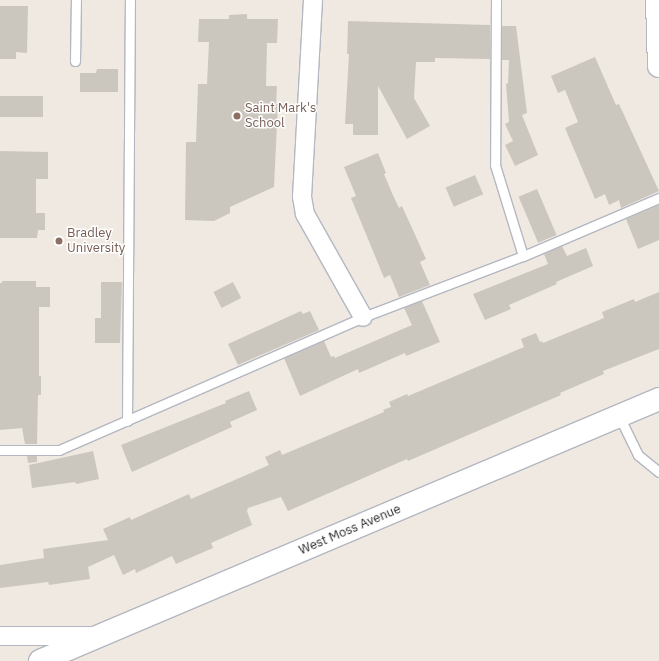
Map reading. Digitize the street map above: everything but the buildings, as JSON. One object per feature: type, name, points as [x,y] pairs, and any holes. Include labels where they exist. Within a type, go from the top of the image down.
[{"type":"street","points":[[313,0],[302,197],[305,214],[363,317]]},
{"type":"street","points":[[657,0],[659,66]]},
{"type":"street","name":"West Moss Avenue","points":[[40,661],[659,400]]},
{"type":"street","points":[[0,636],[98,636]]},
{"type":"lane","points":[[74,61],[76,0]]},
{"type":"lane","points":[[127,421],[130,0]]},
{"type":"lane","points":[[496,0],[495,165],[523,256]]},
{"type":"lane","points":[[0,450],[59,450],[363,317],[523,256],[659,198]]},
{"type":"lane","points":[[619,416],[638,455],[659,472]]},
{"type":"place","name":"Saint Mark's School","points":[[237,116]]},
{"type":"place","name":"Bradley University","points":[[59,241]]}]
